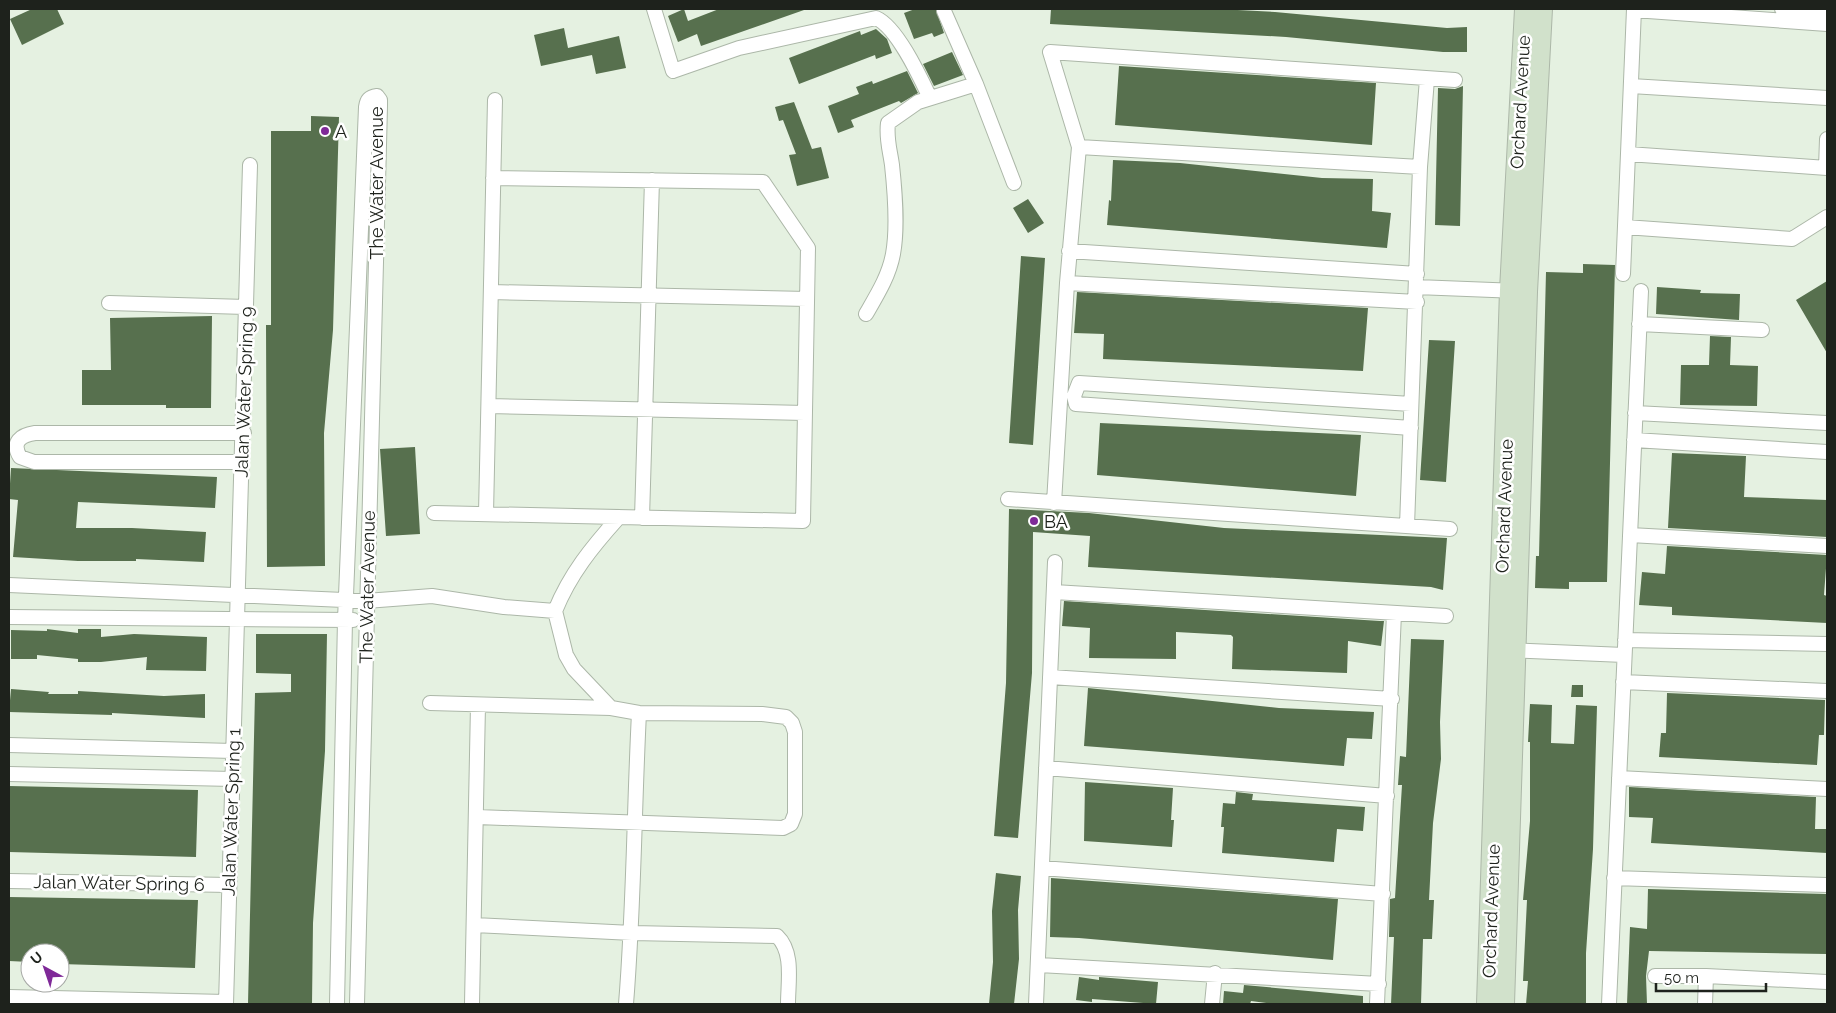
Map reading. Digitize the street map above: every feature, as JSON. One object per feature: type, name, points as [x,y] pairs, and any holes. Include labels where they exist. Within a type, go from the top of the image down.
[{"type":"street","points":[[654,9],[673,71],[739,48],[876,18],[885,22],[891,30],[920,77],[930,98]]},
{"type":"street","name":"Orchard Avenue","points":[[1504,1004],[1499,909],[1508,650],[1525,9]]},
{"type":"street","name":"Orchard Avenue","points":[[1518,291],[1542,9]]},
{"type":"street","points":[[1782,9],[1827,12]]},
{"type":"street","points":[[1623,274],[1634,10],[1827,24]]},
{"type":"street","points":[[944,11],[976,84],[1014,183]]},
{"type":"street","points":[[1054,503],[1067,283],[1079,147],[1050,52],[1455,80]]},
{"type":"street","points":[[1407,526],[1417,302],[1420,167],[1427,79]]},
{"type":"street","points":[[866,314],[883,284],[893,254],[895,226],[892,165],[886,138],[888,123],[918,102],[976,84]]},
{"type":"street","points":[[1631,86],[1827,98]]},
{"type":"street","name":"The Water Avenue","points":[[336,1004],[345,620],[366,107],[367,101],[371,97],[377,96],[380,100],[380,106],[357,1004]]},
{"type":"street","points":[[486,514],[495,100]]},
{"type":"street","points":[[1628,154],[1826,168],[1827,139]]},
{"type":"street","points":[[1079,147],[1420,167]]},
{"type":"street","name":"Jalan Water Spring 9","points":[[237,620],[244,433],[250,165]]},
{"type":"street","points":[[434,513],[802,521],[808,248],[763,182],[493,178]]},
{"type":"street","points":[[642,518],[652,180]]},
{"type":"street","points":[[1625,227],[1792,239],[1827,217]]},
{"type":"street","points":[[1070,251],[1518,291]]},
{"type":"street","points":[[1067,283],[1417,302]]},
{"type":"street","points":[[1609,1004],[1641,291]]},
{"type":"street","points":[[491,292],[807,299]]},
{"type":"street","points":[[109,303],[246,307]]},
{"type":"street","points":[[1639,324],[1762,330]]},
{"type":"street","points":[[1411,404],[1079,383],[1074,396],[1076,404],[1411,428]]},
{"type":"street","points":[[489,406],[805,413]]},
{"type":"street","points":[[1635,413],[1827,423]]},
{"type":"street","points":[[242,462],[34,462],[20,457],[16,446],[19,438],[24,434],[35,433],[244,433]]},
{"type":"street","points":[[1634,440],[1827,452]]},
{"type":"street","points":[[1008,499],[1450,529]]},
{"type":"street","points":[[611,708],[574,668],[566,655],[554,611],[574,571],[590,548],[619,517]]},
{"type":"street","points":[[1630,535],[1827,546]]},
{"type":"street","points":[[1036,1004],[1055,562]]},
{"type":"street","points":[[9,586],[366,601],[432,596],[504,607],[554,611]]},
{"type":"street","points":[[1054,592],[1446,616]]},
{"type":"street","points":[[1377,1004],[1392,699],[1394,613]]},
{"type":"street","points":[[9,617],[366,621]]},
{"type":"street","name":"Jalan Water Spring 1","points":[[226,1003],[237,620]]},
{"type":"street","points":[[1625,640],[1827,644]]},
{"type":"street","points":[[1508,650],[1558,654],[1624,655]]},
{"type":"street","points":[[1050,677],[1392,699]]},
{"type":"street","points":[[1623,682],[1827,691]]},
{"type":"street","points":[[430,703],[611,708],[639,713],[762,714],[786,717],[792,723],[795,732],[795,814],[791,824],[783,828],[477,816]]},
{"type":"street","points":[[472,1004],[478,705]]},
{"type":"street","points":[[626,1004],[632,933],[633,822],[639,713]]},
{"type":"street","points":[[9,746],[233,751]]},
{"type":"street","points":[[1046,768],[1387,796]]},
{"type":"street","points":[[9,774],[233,780]]},
{"type":"street","points":[[1619,778],[1827,789]]},
{"type":"street","points":[[1042,868],[1383,894]]},
{"type":"street","points":[[1614,878],[1827,885]]},
{"type":"street","name":"Jalan Water Spring 6","points":[[9,881],[229,885]]},
{"type":"street","name":"Orchard Avenue","points":[[1487,1004],[1499,909]]},
{"type":"street","points":[[474,925],[632,933],[777,936],[784,942],[788,953],[788,1004]]},
{"type":"street","points":[[1039,965],[1215,973],[1379,984]]},
{"type":"street","points":[[1212,1004],[1215,973]]},
{"type":"street","points":[[1655,976],[1706,976],[1827,982]]},
{"type":"street","points":[[1705,1004],[1706,976]]},
{"type":"street","points":[[9,997],[226,1003]]},
{"type":"building","points":[[32,9],[57,9],[64,24],[22,45],[10,19]]},
{"type":"building","points":[[684,9],[688,21],[719,9],[804,10],[701,46],[697,34],[678,42],[668,16]]},
{"type":"building","points":[[915,9],[936,9],[944,33],[934,37],[932,33],[914,39],[904,13]]},
{"type":"building","points":[[1051,9],[1218,9],[1275,12],[1447,28],[1467,27],[1467,52],[1443,52],[1286,37],[1050,24]]},
{"type":"building","points":[[564,28],[568,48],[619,36],[626,68],[596,74],[592,55],[541,66],[534,35]]},
{"type":"building","points":[[876,29],[887,39],[892,53],[876,59],[875,55],[799,84],[789,58],[860,31],[861,35]]},
{"type":"building","points":[[952,52],[963,75],[934,86],[923,64]]},
{"type":"building","points":[[1119,66],[1376,83],[1372,145],[1115,125]]},
{"type":"building","points":[[907,71],[918,93],[901,103],[899,101],[851,120],[854,127],[838,133],[828,106],[859,94],[856,87],[872,81],[873,84]]},
{"type":"building","points":[[1463,86],[1460,226],[1435,225],[1438,88],[1455,89]]},
{"type":"building","points":[[794,102],[812,149],[821,147],[829,178],[797,186],[789,155],[796,154],[783,120],[779,121],[775,107]]},
{"type":"building","points":[[311,116],[339,117],[333,330],[324,433],[325,566],[267,567],[266,325],[271,325],[271,131],[311,131]]},
{"type":"building","points":[[1113,160],[1180,163],[1322,178],[1373,179],[1372,211],[1391,213],[1387,248],[1107,225],[1109,200],[1111,201]]},
{"type":"building","points":[[1028,199],[1044,223],[1028,233],[1013,208]]},
{"type":"building","points":[[1021,256],[1045,258],[1033,445],[1009,443]]},
{"type":"building","points":[[1583,264],[1615,265],[1607,582],[1569,582],[1569,589],[1535,588],[1536,556],[1539,556],[1546,272],[1583,273]]},
{"type":"building","points":[[1827,281],[1827,353],[1796,300]]},
{"type":"building","points":[[1657,287],[1701,290],[1700,293],[1740,294],[1739,320],[1656,314]]},
{"type":"building","points":[[1077,292],[1368,308],[1363,371],[1103,359],[1104,334],[1074,333]]},
{"type":"building","points":[[212,316],[211,408],[166,408],[166,405],[82,405],[82,370],[111,370],[110,318]]},
{"type":"building","points":[[1710,336],[1731,337],[1730,365],[1758,366],[1757,406],[1680,405],[1681,365],[1709,365]]},
{"type":"building","points":[[1429,340],[1455,341],[1446,482],[1420,480]]},
{"type":"building","points":[[1100,423],[1361,435],[1356,496],[1097,475]]},
{"type":"building","points":[[415,447],[420,534],[386,536],[380,449]]},
{"type":"building","points":[[1672,453],[1746,456],[1744,497],[1827,500],[1827,537],[1668,528]]},
{"type":"building","points":[[11,468],[217,477],[215,508],[78,502],[76,528],[132,528],[206,532],[204,562],[136,559],[136,561],[78,561],[13,557],[18,500],[9,499]]},
{"type":"building","points":[[1009,509],[1089,513],[1224,528],[1447,538],[1443,590],[1431,587],[1088,567],[1090,536],[1033,532],[1032,673],[1018,838],[994,836],[1006,683]]},
{"type":"building","points":[[1667,546],[1827,555],[1824,595],[1827,596],[1827,623],[1672,615],[1672,607],[1639,605],[1642,572],[1665,574]]},
{"type":"building","points":[[1064,601],[1384,621],[1381,646],[1348,641],[1347,673],[1232,669],[1233,637],[1231,635],[1176,632],[1176,659],[1089,658],[1090,628],[1062,626]]},
{"type":"building","points":[[47,629],[78,633],[78,629],[101,629],[101,637],[134,634],[207,637],[206,671],[146,670],[147,657],[101,662],[78,662],[78,659],[37,655],[37,659],[11,659],[11,630],[47,631]]},
{"type":"building","points":[[256,634],[327,634],[325,751],[313,923],[312,1004],[248,1004],[255,693],[291,692],[291,674],[256,673]]},
{"type":"building","points":[[1411,639],[1444,640],[1440,722],[1441,759],[1433,823],[1429,900],[1434,900],[1432,939],[1423,939],[1421,1004],[1391,1004],[1394,937],[1389,937],[1390,899],[1395,898],[1402,785],[1398,785],[1400,756],[1406,757]]},
{"type":"building","points":[[1572,685],[1583,685],[1583,697],[1571,697]]},
{"type":"building","points":[[1088,688],[1279,708],[1374,712],[1372,739],[1347,738],[1344,766],[1084,746]]},
{"type":"building","points":[[11,689],[49,692],[48,694],[78,694],[78,691],[164,696],[205,694],[205,718],[112,713],[112,715],[9,712]]},
{"type":"building","points":[[1667,693],[1825,700],[1824,735],[1819,735],[1817,765],[1659,757],[1661,733],[1666,733]]},
{"type":"building","points":[[1530,704],[1552,705],[1551,743],[1574,744],[1576,705],[1597,706],[1593,849],[1586,953],[1586,1004],[1526,1004],[1528,981],[1523,981],[1527,900],[1523,900],[1530,821],[1530,742],[1528,742]]},
{"type":"building","points":[[1085,782],[1173,788],[1171,820],[1174,820],[1172,847],[1084,841]]},
{"type":"building","points":[[9,786],[198,790],[196,857],[9,852]]},
{"type":"building","points":[[1629,787],[1816,797],[1815,829],[1827,829],[1827,853],[1651,843],[1653,818],[1629,817]]},
{"type":"building","points":[[1236,792],[1253,794],[1252,800],[1365,807],[1363,831],[1337,829],[1334,862],[1222,853],[1224,827],[1221,827],[1223,803],[1235,804]]},
{"type":"building","points":[[996,873],[1021,876],[1018,910],[1019,959],[1014,1004],[989,1004],[993,962],[992,911]]},
{"type":"building","points":[[1051,878],[1338,899],[1333,960],[1050,937]]},
{"type":"building","points":[[1648,889],[1827,894],[1827,954],[1649,951],[1646,976],[1647,1004],[1627,1004],[1630,927],[1647,929]]},
{"type":"building","points":[[9,897],[198,900],[195,968],[70,964],[70,943],[20,943],[20,962],[9,961]]},
{"type":"building","points":[[1079,977],[1099,980],[1099,977],[1158,982],[1156,1004],[1092,999],[1092,1002],[1076,1000]]},
{"type":"building","points":[[1244,985],[1363,996],[1363,1004],[1274,1004],[1251,1001],[1250,1004],[1223,1004],[1224,991],[1243,993]]},
{"type":"place","name":"A","points":[[325,131]]},
{"type":"place","name":"BA","points":[[1034,521]]}]
